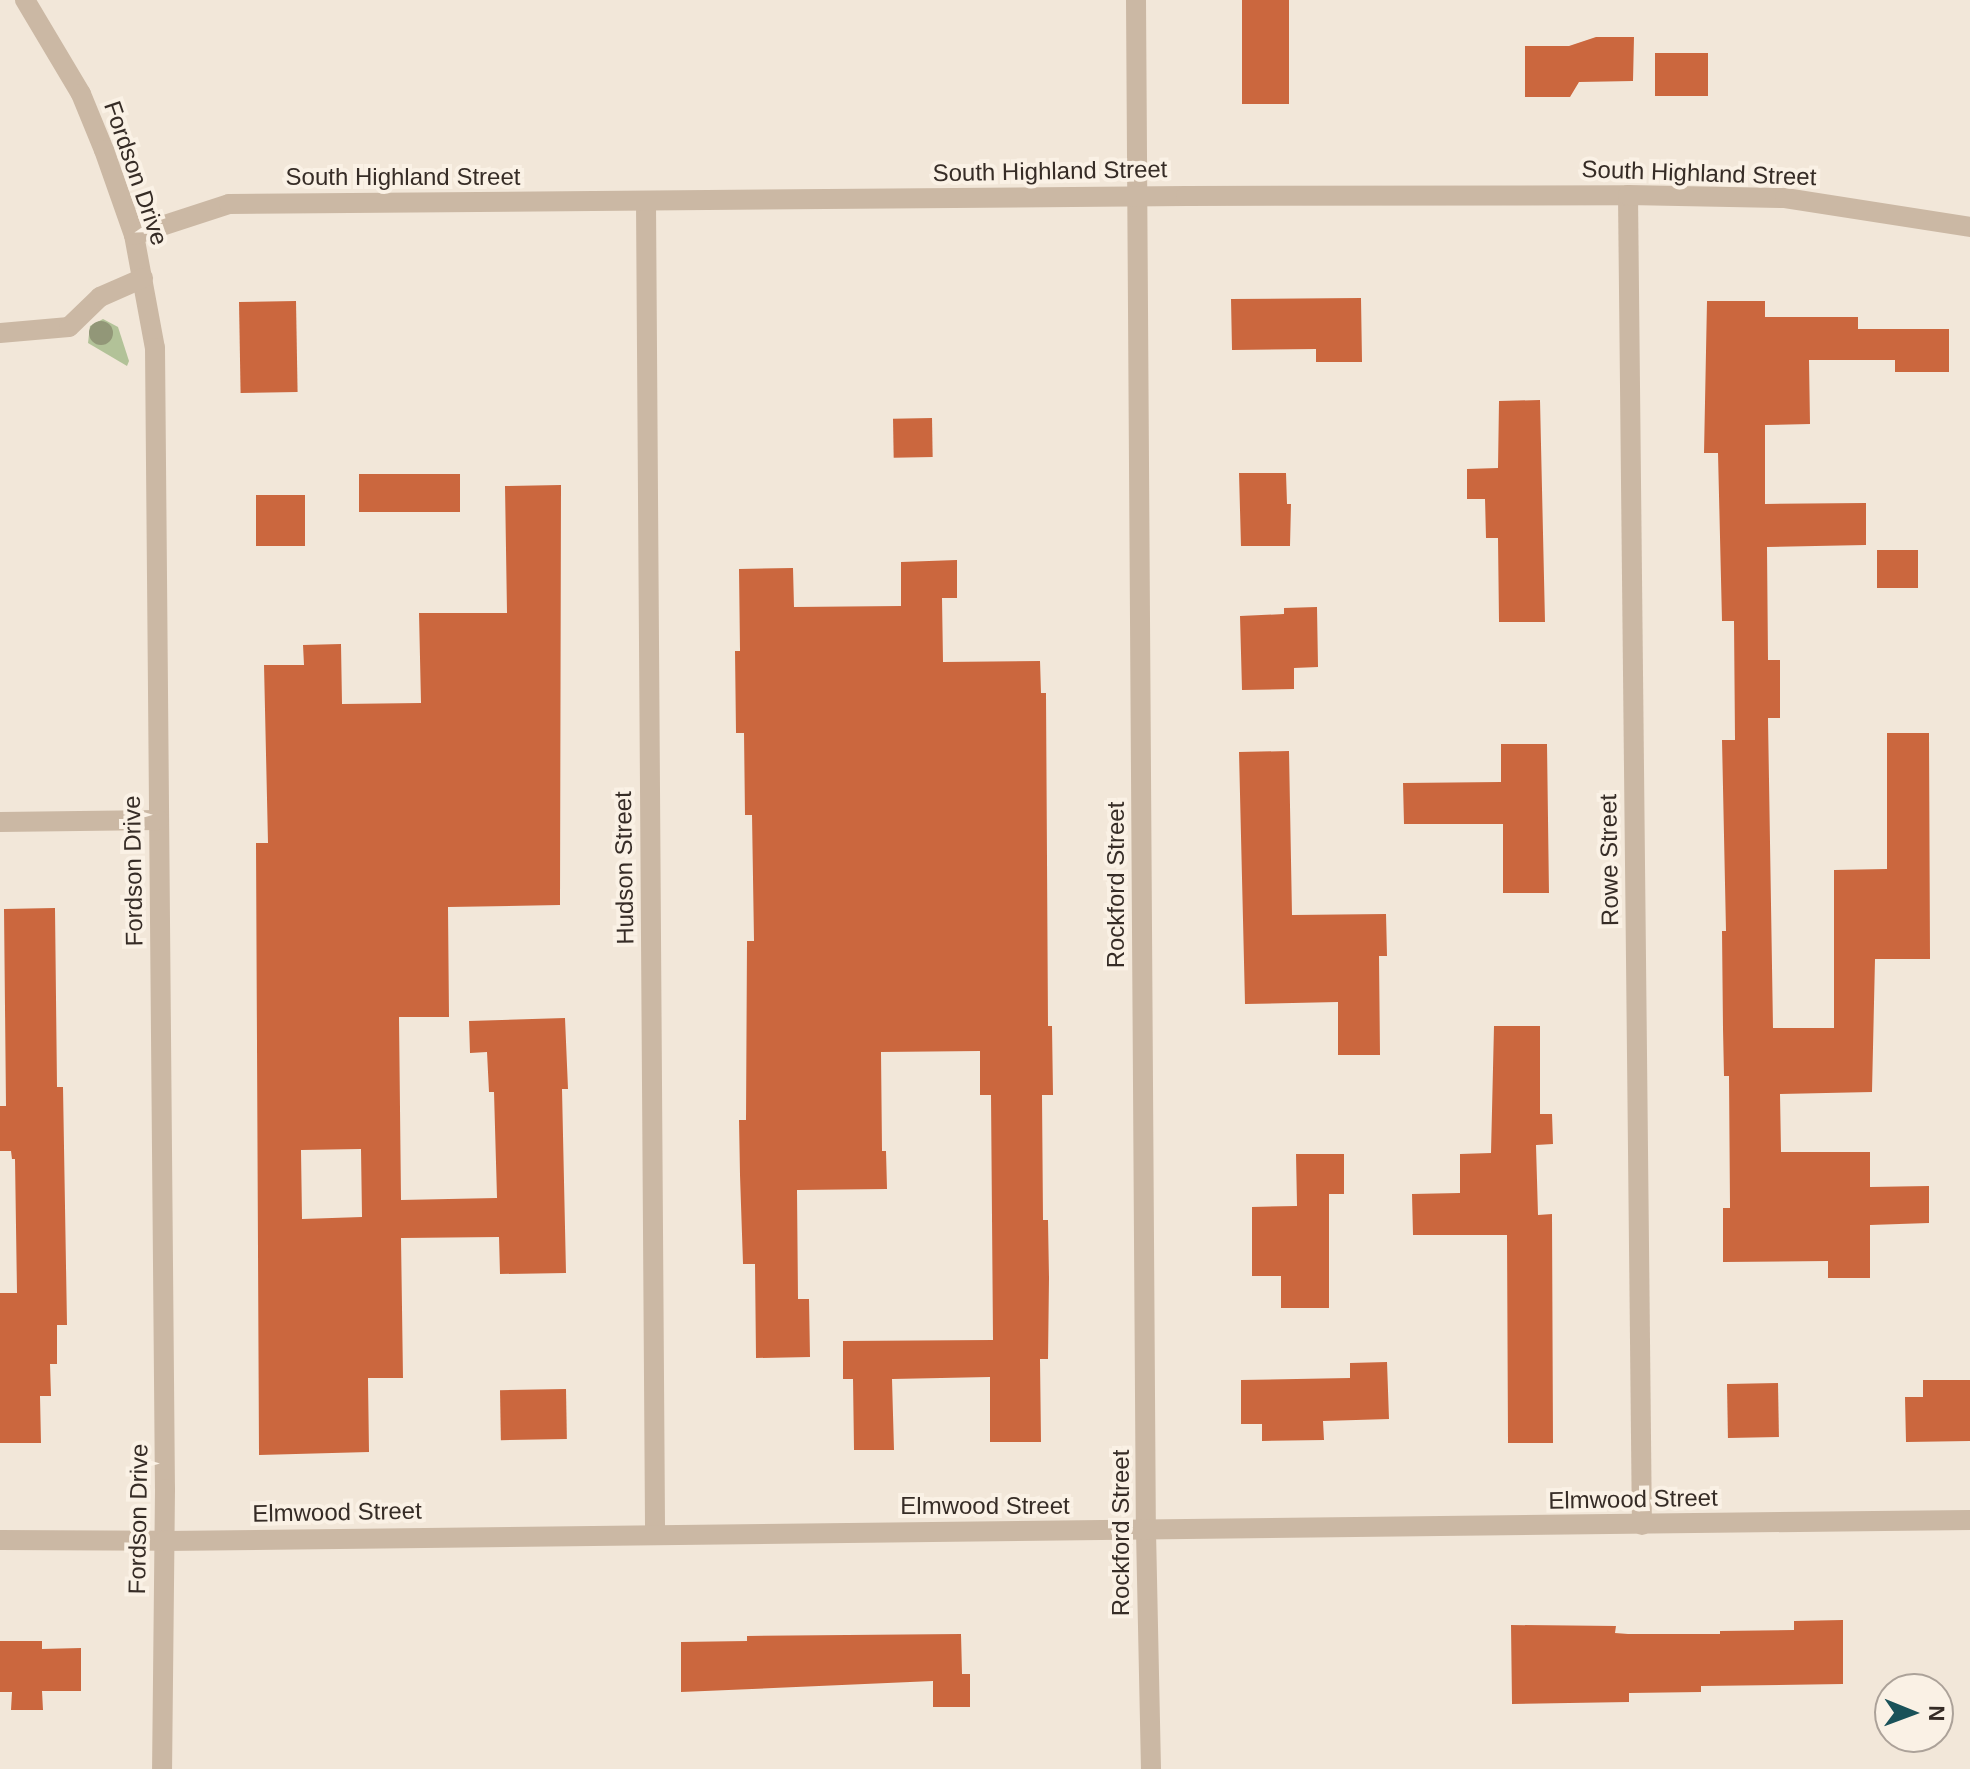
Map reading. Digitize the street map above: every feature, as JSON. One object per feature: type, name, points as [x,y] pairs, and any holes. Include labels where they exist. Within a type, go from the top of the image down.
[{"type":"street","name":"Fordson Drive","points":[[25,0],[81,94],[134,235],[155,348],[164,1541],[162,1769]]},
{"type":"street","name":"Rockford Street","points":[[1136,0],[1146,1531],[1151,1769]]},
{"type":"street","name":"South Highland Street","points":[[134,235],[229,204],[1138,197],[1628,195],[1785,198],[1970,227]]},
{"type":"street","name":"Rowe Street","points":[[1628,195],[1642,1525]]},
{"type":"street","name":"Hudson Street","points":[[646,202],[655,1534]]},
{"type":"street","points":[[0,333],[69,327],[100,297],[143,278]]},
{"type":"street","points":[[0,822],[159,820]]},
{"type":"street","name":"Elmwood Street","points":[[0,1540],[164,1541],[1970,1520]]},
{"type":"green space","points":[[103,319],[118,327],[129,361],[127,366],[88,343],[90,326]]},
{"type":"building","points":[[1242,0],[1289,0],[1289,104],[1242,104]]},
{"type":"building","points":[[1596,37],[1634,37],[1633,81],[1579,82],[1570,97],[1525,97],[1525,46],[1569,46]]},
{"type":"building","points":[[1655,53],[1708,53],[1708,96],[1655,96]]},
{"type":"building","points":[[1361,298],[1362,362],[1316,362],[1316,349],[1232,350],[1231,299]]},
{"type":"building","points":[[296,301],[298,392],[241,393],[239,302]]},
{"type":"building","points":[[1707,301],[1765,301],[1765,317],[1858,317],[1858,329],[1949,329],[1949,372],[1895,372],[1895,360],[1809,360],[1810,424],[1765,425],[1765,504],[1866,503],[1866,545],[1767,547],[1768,660],[1780,660],[1780,718],[1768,718],[1773,1028],[1834,1028],[1834,870],[1887,869],[1887,733],[1929,733],[1930,959],[1875,959],[1872,1092],[1780,1094],[1781,1152],[1870,1152],[1870,1187],[1929,1186],[1929,1223],[1870,1225],[1870,1278],[1828,1278],[1828,1261],[1723,1262],[1723,1208],[1730,1208],[1729,1076],[1724,1076],[1723,1029],[1722,931],[1726,931],[1722,740],[1735,740],[1734,621],[1722,621],[1718,453],[1704,453]]},
{"type":"building","points":[[1540,400],[1545,622],[1499,622],[1498,538],[1486,538],[1485,499],[1467,499],[1467,469],[1498,468],[1499,401]]},
{"type":"building","points":[[932,418],[933,457],[894,458],[893,419]]},
{"type":"building","points":[[1239,473],[1286,473],[1287,504],[1291,504],[1290,546],[1241,546]]},
{"type":"building","points":[[359,474],[460,474],[460,512],[359,512]]},
{"type":"building","points":[[561,485],[560,905],[448,907],[449,1017],[399,1017],[401,1200],[497,1198],[494,1092],[489,1092],[487,1052],[470,1053],[469,1021],[565,1018],[568,1089],[562,1089],[566,1273],[500,1274],[499,1237],[401,1238],[403,1378],[368,1378],[369,1452],[259,1455],[256,843],[268,843],[264,665],[304,665],[303,645],[341,644],[342,704],[421,703],[419,613],[507,613],[505,486]],"holes":[[[361,1149],[362,1217],[302,1219],[301,1150]]]},
{"type":"building","points":[[256,495],[305,495],[305,546],[256,546]]},
{"type":"building","points":[[1877,550],[1918,550],[1918,588],[1877,588]]},
{"type":"building","points":[[957,560],[957,598],[942,598],[943,662],[1040,661],[1041,693],[1046,693],[1048,1026],[1052,1026],[1053,1095],[1042,1095],[1043,1220],[1048,1220],[1049,1278],[1048,1359],[1040,1359],[1041,1442],[990,1442],[990,1377],[892,1379],[894,1450],[854,1450],[853,1379],[843,1379],[843,1341],[993,1340],[991,1095],[980,1095],[980,1051],[881,1052],[882,1151],[886,1151],[887,1189],[797,1190],[798,1299],[809,1299],[810,1357],[756,1358],[755,1264],[743,1264],[740,1175],[739,1120],[746,1120],[747,941],[754,941],[752,815],[745,815],[744,733],[736,733],[735,651],[740,651],[739,569],[793,568],[794,607],[901,606],[901,562]]},
{"type":"building","points":[[1317,607],[1318,667],[1294,668],[1294,689],[1242,690],[1240,616],[1284,614],[1284,608]]},
{"type":"building","points":[[1501,744],[1547,744],[1549,893],[1503,893],[1503,824],[1404,824],[1403,783],[1501,782]]},
{"type":"building","points":[[1289,751],[1292,915],[1386,914],[1387,956],[1379,956],[1380,1055],[1338,1055],[1338,1002],[1245,1004],[1239,752]]},
{"type":"building","points":[[55,908],[57,1087],[63,1087],[67,1325],[57,1325],[57,1364],[50,1364],[51,1396],[40,1396],[41,1443],[0,1443],[0,1293],[17,1293],[15,1159],[12,1159],[11,1151],[0,1151],[0,1106],[6,1106],[4,909]]},
{"type":"building","points":[[1494,1026],[1540,1026],[1540,1114],[1552,1114],[1553,1144],[1536,1145],[1538,1215],[1552,1214],[1553,1443],[1508,1443],[1507,1235],[1413,1235],[1412,1194],[1460,1193],[1460,1154],[1491,1153]]},
{"type":"building","points":[[1296,1154],[1344,1154],[1344,1194],[1329,1194],[1329,1308],[1281,1308],[1281,1276],[1252,1276],[1252,1207],[1297,1206]]},
{"type":"building","points":[[1387,1362],[1389,1419],[1323,1421],[1324,1440],[1262,1441],[1262,1424],[1241,1424],[1241,1380],[1350,1378],[1350,1363]]},
{"type":"building","points":[[1923,1380],[1970,1380],[1970,1441],[1906,1442],[1905,1397],[1923,1397]]},
{"type":"building","points":[[1778,1383],[1779,1437],[1728,1438],[1727,1384]]},
{"type":"building","points":[[566,1389],[567,1439],[501,1440],[500,1390]]},
{"type":"building","points":[[1843,1620],[1843,1684],[1701,1686],[1701,1692],[1629,1693],[1629,1702],[1512,1704],[1511,1625],[1616,1626],[1615,1633],[1628,1634],[1720,1634],[1720,1631],[1794,1630],[1794,1621]]},
{"type":"building","points":[[961,1634],[962,1674],[970,1674],[970,1707],[933,1707],[933,1681],[681,1692],[681,1642],[747,1641],[747,1636]]},
{"type":"building","points":[[0,1641],[42,1641],[42,1649],[81,1648],[81,1691],[42,1691],[43,1710],[11,1710],[12,1692],[0,1692]]}]
